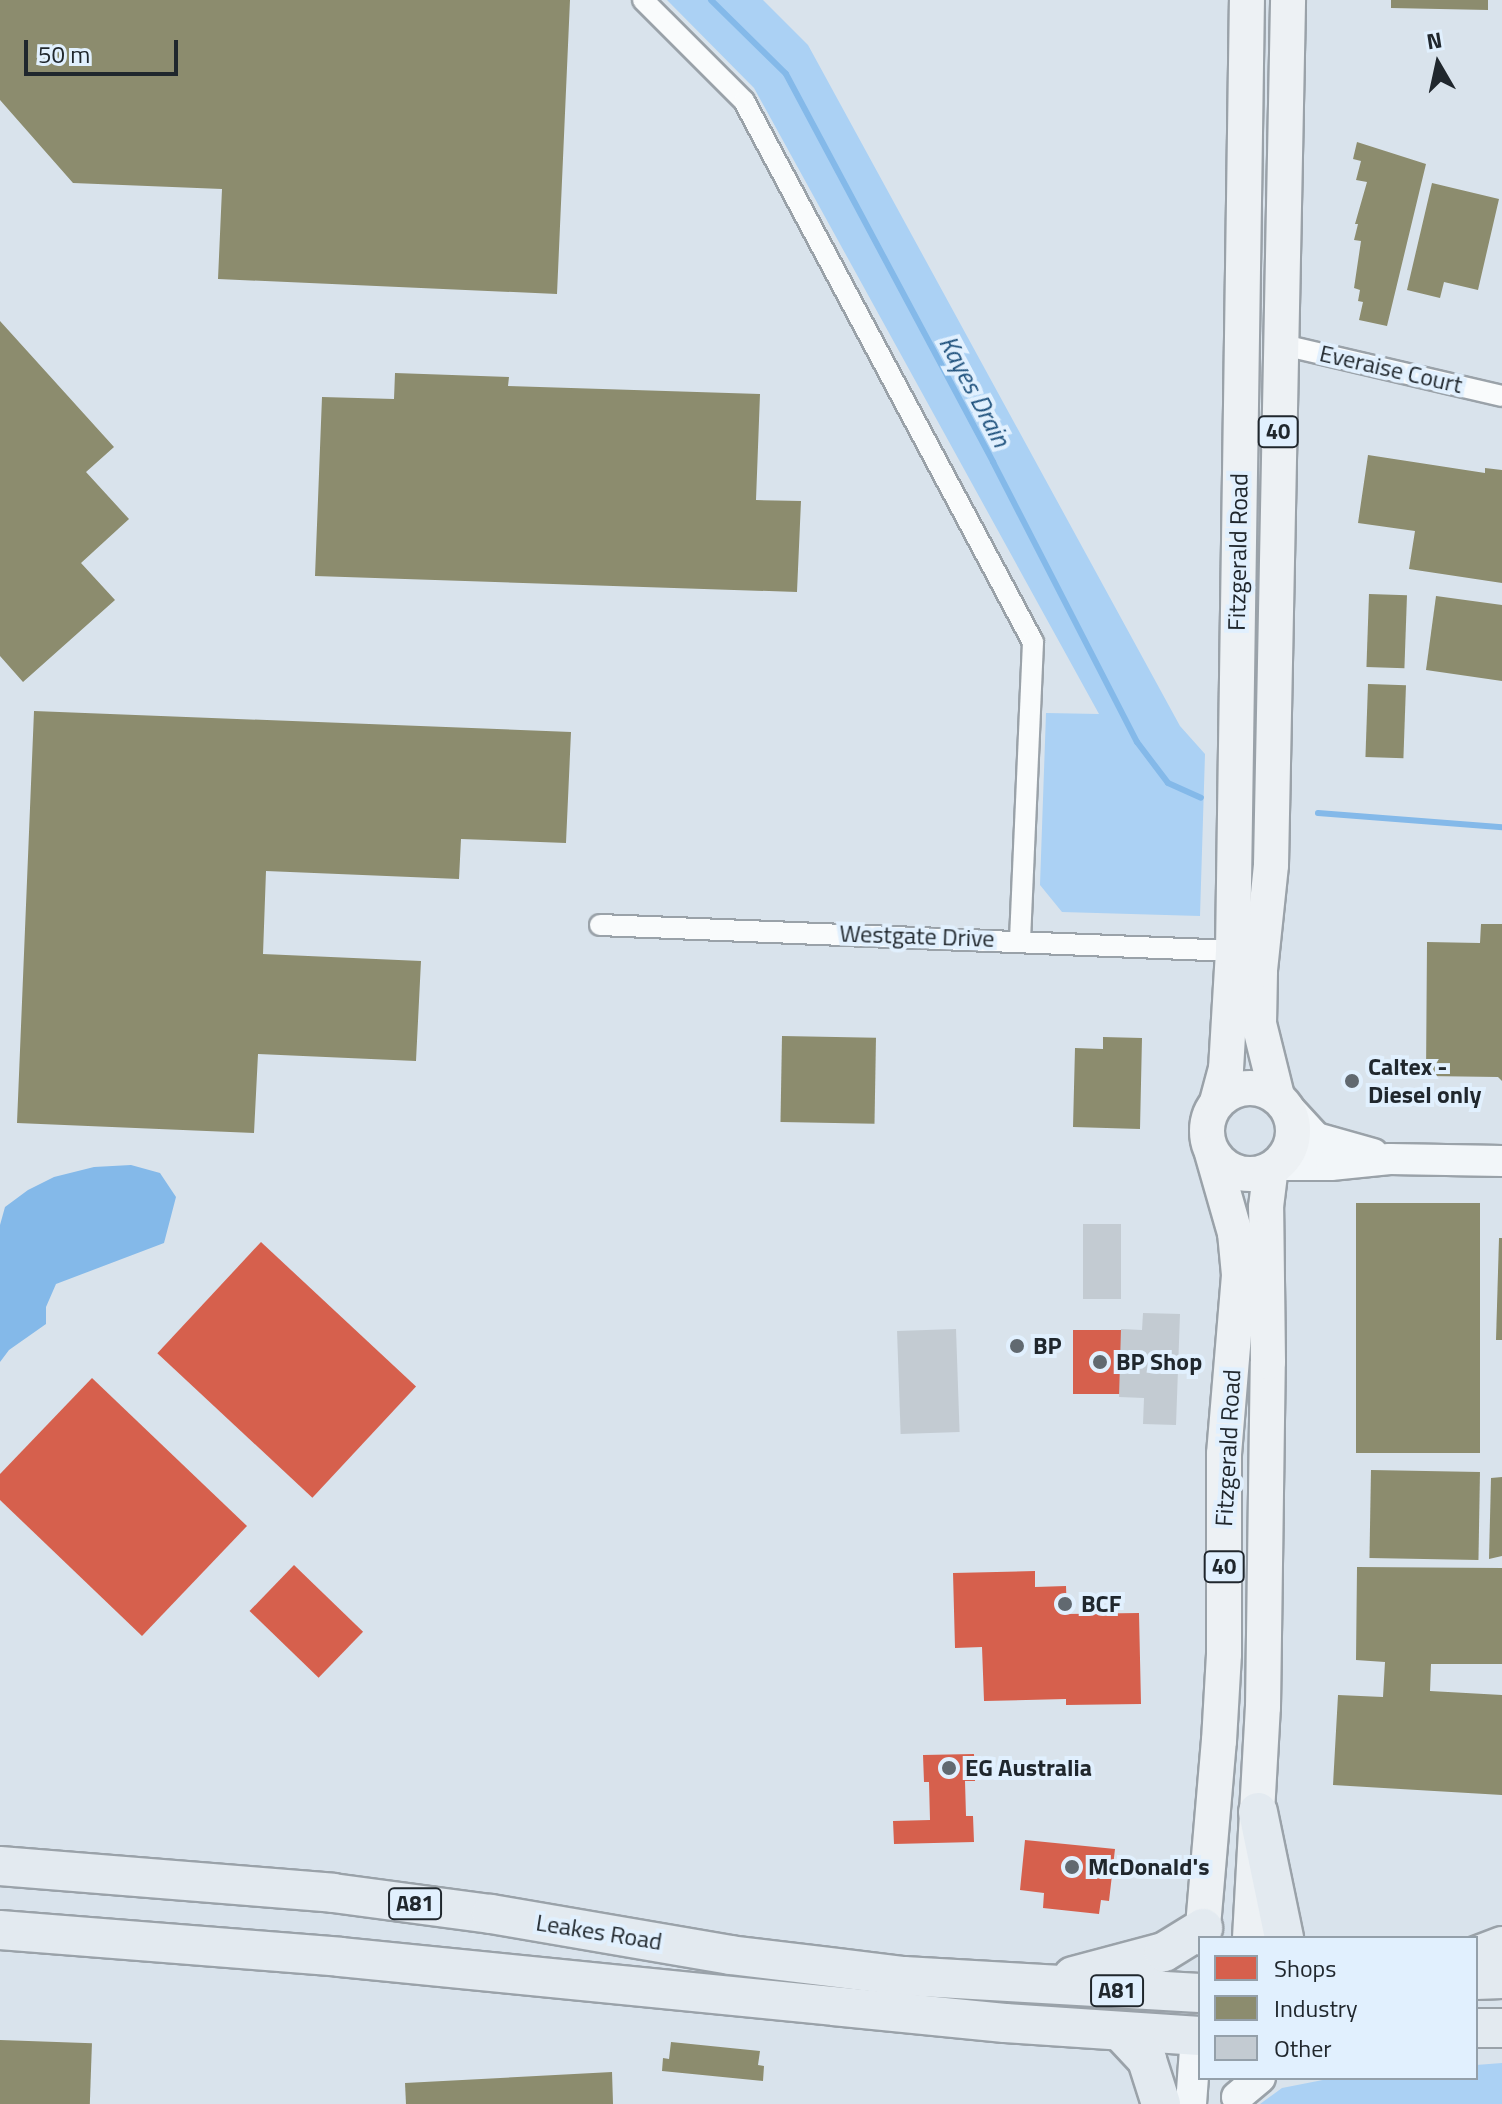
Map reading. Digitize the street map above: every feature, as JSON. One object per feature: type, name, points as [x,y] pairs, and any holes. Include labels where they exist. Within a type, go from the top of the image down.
[{"type":"highway","points":[[1258,1812],[1284,1936]]},
{"type":"highway","name":"Leakes Road","points":[[0,1866],[333,1893],[520,1919],[730,1955],[904,1976],[1035,1985],[1198,1986]]},
{"type":"highway","name":"Leakes Road","points":[[0,1930],[340,1957],[823,2007],[1122,2033],[1198,2036]]},
{"type":"highway","points":[[1035,1985],[1164,1952],[1202,1933]]},
{"type":"highway","points":[[1478,1955],[1502,1946]]},
{"type":"highway","points":[[1478,1980],[1502,1979]]},
{"type":"highway","points":[[1478,2028],[1502,2028]]},
{"type":"highway","points":[[1122,2033],[1147,2060],[1161,2104]]},
{"type":"main road","name":"Fitzgerald Road","points":[[1217,1102],[1227,1056],[1233,951],[1247,0]]},
{"type":"main road","name":"Fitzgerald Road","points":[[1280,1100],[1259,1024],[1260,970],[1271,865],[1288,0]]},
{"type":"main road","points":[[1217,1102],[1239,1088],[1265,1090],[1280,1100]]},
{"type":"main road","name":"40","points":[[1274,1167],[1292,1142],[1291,1115],[1280,1100]]},
{"type":"main road","name":"40","points":[[1212,1153],[1206,1127],[1217,1102]]},
{"type":"main road","name":"Fitzgerald Road","points":[[1202,1933],[1224,1654],[1224,1454],[1239,1275],[1235,1233],[1212,1153]]},
{"type":"main road","points":[[1212,1153],[1232,1171],[1258,1174],[1274,1167]]},
{"type":"main road","name":"Fitzgerald Road","points":[[1250,1936],[1258,1812],[1267,1520],[1266,1207],[1274,1167]]},
{"type":"street","points":[[643,0],[744,101],[1033,642],[1020,940]]},
{"type":"street","name":"Everaise Court","points":[[1279,344],[1502,396]]},
{"type":"street","name":"Westgate Drive","points":[[600,925],[1233,951]]},
{"type":"street","points":[[1280,1100],[1316,1138],[1390,1159]]},
{"type":"street","points":[[1274,1167],[1390,1159],[1502,1161]]},
{"type":"street","points":[[1191,2104],[1198,2036]]},
{"type":"shaded area","points":[[667,0],[763,0],[808,45],[1180,726],[1205,754],[1200,916],[1062,912],[1040,885],[1046,713],[1099,714],[754,88]]},
{"type":"shaded area","points":[[131,1165],[160,1173],[176,1197],[164,1243],[56,1284],[46,1307],[46,1324],[9,1350],[0,1362],[0,1225],[5,1207],[28,1190],[54,1177],[94,1167]]},
{"type":"shaded area","points":[[1502,2063],[1502,2104],[1260,2104],[1282,2088],[1323,2080],[1478,2080],[1478,2065]]},
{"type":"building: Shops","points":[[261,1242],[416,1387],[312,1498],[157,1353]]},
{"type":"building: Shops","name":"BP Shop","points":[[1073,1330],[1126,1330],[1126,1394],[1073,1394]]},
{"type":"building: Shops","points":[[92,1378],[247,1526],[142,1636],[0,1500],[0,1474]]},
{"type":"building: Shops","points":[[294,1565],[363,1632],[319,1678],[250,1611]]},
{"type":"building: Shops","points":[[1035,1571],[1035,1587],[1066,1586],[1067,1614],[1139,1613],[1141,1704],[1066,1705],[1066,1699],[984,1701],[982,1647],[955,1648],[953,1573]]},
{"type":"building: Shops","points":[[974,1754],[975,1781],[965,1781],[966,1816],[973,1816],[974,1842],[894,1844],[893,1821],[930,1820],[929,1782],[924,1782],[923,1755]]},
{"type":"building: Shops","name":"McDonald's","points":[[1025,1840],[1115,1849],[1109,1901],[1101,1900],[1099,1914],[1043,1908],[1044,1893],[1020,1890]]},
{"type":"building: Industry","points":[[0,0],[570,0],[557,294],[218,279],[222,189],[73,183],[0,100]]},
{"type":"building: Industry","points":[[1391,0],[1488,0],[1488,10],[1391,8]]},
{"type":"building: Industry","points":[[1357,142],[1426,164],[1387,326],[1359,320],[1363,302],[1358,301],[1360,290],[1354,288],[1361,241],[1354,240],[1358,224],[1355,224],[1367,182],[1356,180],[1361,161],[1353,159]]},
{"type":"building: Industry","points":[[1432,183],[1499,199],[1478,290],[1444,282],[1440,298],[1407,290]]},
{"type":"building: Industry","points":[[0,321],[114,447],[86,472],[129,519],[81,563],[115,600],[23,682],[0,656]]},
{"type":"building: Industry","points":[[395,373],[509,377],[508,386],[760,394],[756,500],[801,501],[797,592],[315,576],[322,397],[394,399]]},
{"type":"building: Industry","points":[[1368,455],[1485,473],[1485,468],[1502,470],[1502,583],[1409,569],[1415,531],[1358,523]]},
{"type":"building: Industry","points":[[1369,594],[1407,595],[1404,668],[1366,667]]},
{"type":"building: Industry","points":[[1436,596],[1502,605],[1502,681],[1426,670]]},
{"type":"building: Industry","points":[[1368,684],[1406,685],[1403,758],[1365,757]]},
{"type":"building: Industry","points":[[34,711],[571,732],[566,843],[461,839],[459,879],[266,871],[263,954],[421,961],[416,1061],[258,1054],[254,1133],[17,1123]]},
{"type":"building: Industry","points":[[1481,924],[1502,924],[1502,1081],[1498,1077],[1426,1076],[1427,942],[1480,943]]},
{"type":"building: Industry","points":[[782,1036],[876,1038],[874,1124],[780,1122]]},
{"type":"building: Industry","points":[[1103,1037],[1142,1038],[1140,1129],[1073,1127],[1075,1048],[1103,1049]]},
{"type":"building: Industry","points":[[1356,1203],[1480,1203],[1480,1453],[1356,1453]]},
{"type":"building: Industry","points":[[1499,1238],[1502,1238],[1502,1340],[1496,1340]]},
{"type":"building: Industry","points":[[1371,1470],[1480,1472],[1478,1560],[1369,1558]]},
{"type":"building: Industry","points":[[1502,1477],[1502,1556],[1489,1559],[1491,1478]]},
{"type":"building: Industry","points":[[1357,1567],[1502,1568],[1502,1664],[1431,1664],[1430,1691],[1502,1695],[1502,1795],[1333,1785],[1338,1695],[1383,1697],[1385,1662],[1356,1660]]},
{"type":"building: Industry","points":[[0,2040],[92,2043],[90,2104],[0,2104]]},
{"type":"building: Industry","points":[[671,2042],[760,2051],[758,2065],[764,2066],[763,2081],[662,2071],[663,2058],[669,2059]]},
{"type":"building: Industry","points":[[612,2072],[613,2104],[406,2104],[405,2083]]},
{"type":"building: Other","points":[[1083,1224],[1121,1224],[1121,1299],[1083,1299]]},
{"type":"building: Other","points":[[1143,1313],[1180,1314],[1176,1425],[1143,1424],[1144,1398],[1119,1397],[1121,1329],[1142,1330]]},
{"type":"building: Other","points":[[956,1329],[960,1432],[901,1434],[897,1331]]},
{"type":"waterway","name":"Kayes Drain","points":[[711,0],[786,74],[993,462],[1137,742],[1168,783],[1201,798]]},
{"type":"waterway","name":"Kayes Drain","points":[[1318,813],[1502,827]]},
{"type":"place","name":"Caltex - Diesel only","points":[[1352,1081]]},
{"type":"place","name":"BP","points":[[1017,1346]]},
{"type":"place","name":"BP Shop","points":[[1100,1362]]},
{"type":"place","name":"BCF","points":[[1065,1604]]},
{"type":"place","name":"EG Australia","points":[[949,1768]]},
{"type":"place","name":"McDonald's","points":[[1072,1867]]}]
